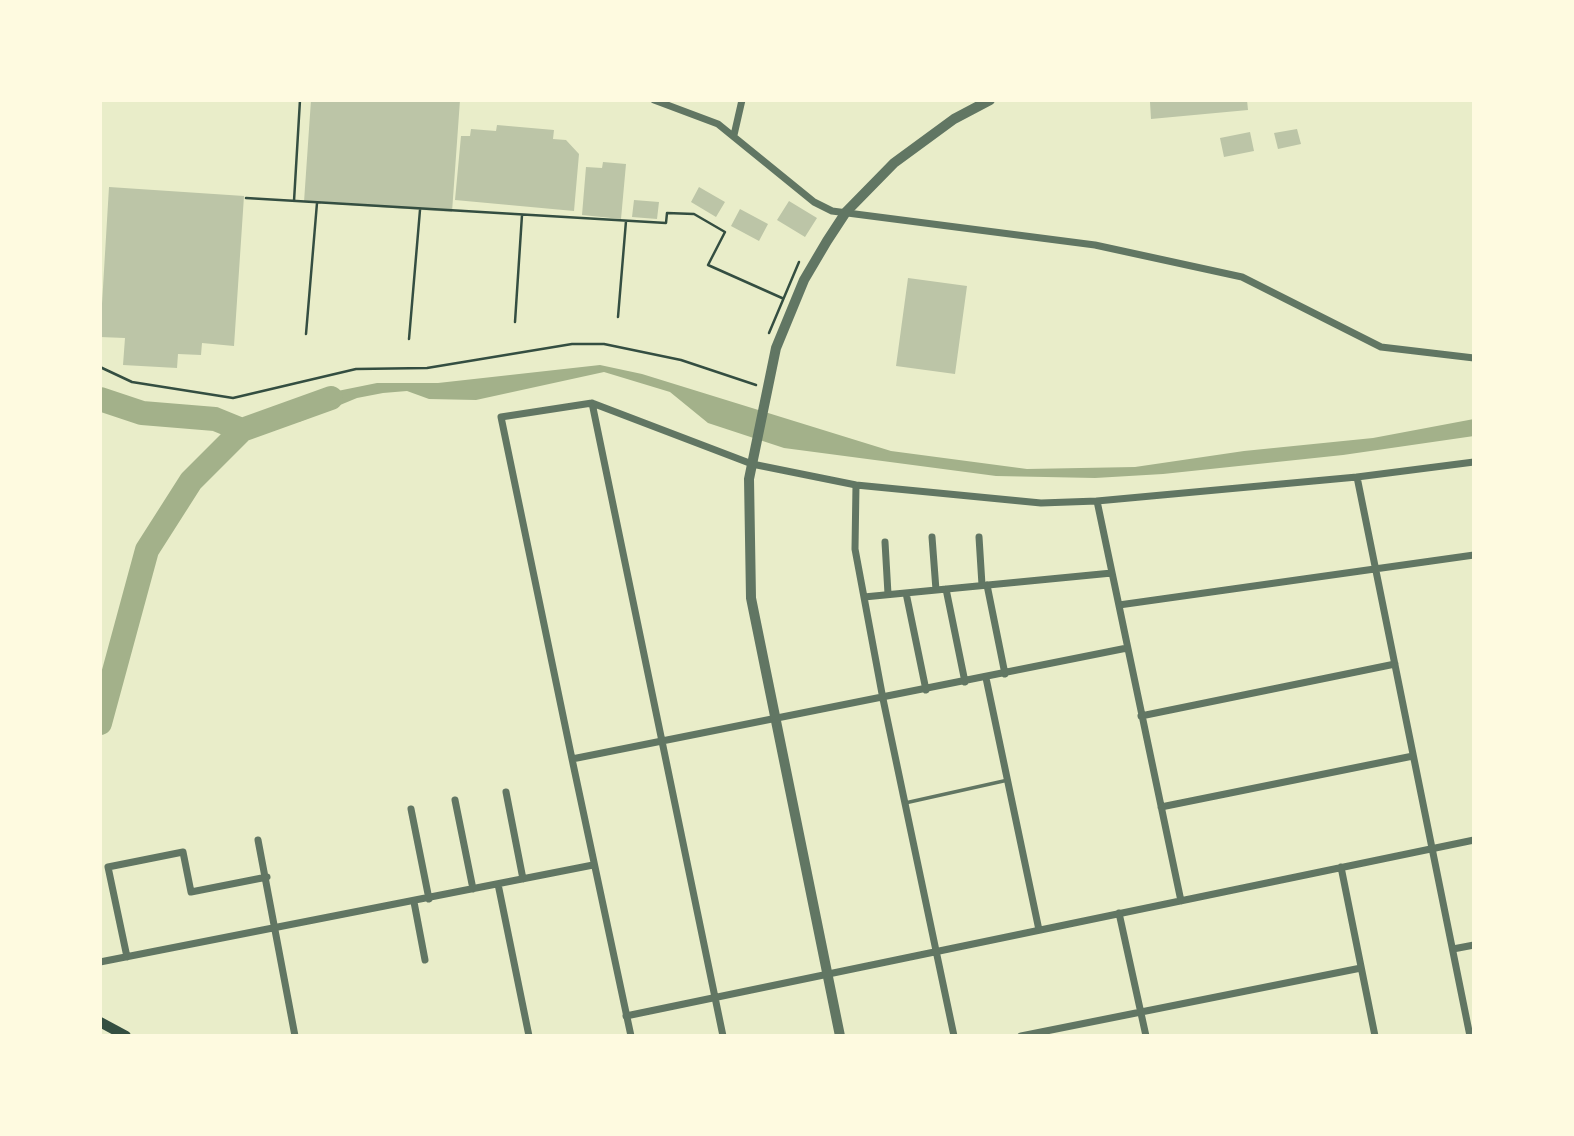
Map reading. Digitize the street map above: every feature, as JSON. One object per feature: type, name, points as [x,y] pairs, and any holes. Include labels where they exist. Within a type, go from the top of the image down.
[{"type":"main road","points":[[100,1022],[126,1036]]},
{"type":"street","points":[[654,100],[718,124],[814,202],[832,211],[1095,245],[1242,277],[1381,347],[1474,358]]},
{"type":"street","points":[[734,135],[742,100]]},
{"type":"street","points":[[840,1036],[751,598],[749,530],[752,464],[765,388],[776,348],[804,280],[846,212],[894,163],[954,119],[990,100]]},
{"type":"street","points":[[592,403],[723,1036]]},
{"type":"street","points":[[631,1036],[501,417],[592,403],[752,464],[856,485],[1041,503],[1097,501],[1357,477],[1474,461]]},
{"type":"street","points":[[1357,477],[1470,1036]]},
{"type":"street","points":[[856,485],[855,549],[883,699],[954,1036]]},
{"type":"street","points":[[1097,501],[1181,901]]},
{"type":"street","points":[[932,537],[936,590]]},
{"type":"street","points":[[979,537],[985,585],[1005,674]]},
{"type":"street","points":[[885,542],[888,594]]},
{"type":"street","points":[[1119,605],[1474,555]]},
{"type":"street","points":[[864,597],[1112,573]]},
{"type":"street","points":[[946,589],[965,682]]},
{"type":"street","points":[[906,593],[926,690]]},
{"type":"street","points":[[572,759],[883,699],[1127,648]]},
{"type":"street","points":[[1141,716],[1395,664]]},
{"type":"street","points":[[986,678],[1039,930]]},
{"type":"street","points":[[1161,807],[1413,756]]},
{"type":"street","points":[[506,792],[523,879]]},
{"type":"street","points":[[455,800],[473,889]]},
{"type":"street","points":[[411,809],[429,899]]},
{"type":"street","points":[[258,840],[275,917],[272,928],[295,1036]]},
{"type":"street","points":[[626,1016],[1474,840]]},
{"type":"street","points":[[127,957],[108,867],[183,852],[191,892],[267,877]]},
{"type":"street","points":[[100,962],[593,865]]},
{"type":"street","points":[[1341,867],[1375,1036]]},
{"type":"street","points":[[498,884],[530,1036]]},
{"type":"street","points":[[414,902],[425,960]]},
{"type":"street","points":[[1119,914],[1146,1036]]},
{"type":"street","points":[[1453,949],[1474,945]]},
{"type":"street","points":[[1021,1036],[1361,968]]},
{"type":"lane","points":[[905,803],[1008,780]]},
{"type":"path","points":[[293,201],[300,100]]},
{"type":"path","points":[[246,198],[667,223],[667,213],[694,214],[725,232],[708,265],[782,298]]},
{"type":"path","points":[[306,334],[317,203]]},
{"type":"path","points":[[409,339],[420,209]]},
{"type":"path","points":[[515,322],[522,215]]},
{"type":"path","points":[[618,317],[626,221]]},
{"type":"path","points":[[100,367],[132,382],[233,398],[356,369],[427,368],[467,364],[572,344],[604,344],[681,360],[765,388]]},
{"type":"shaded area","points":[[600,365],[642,374],[891,451],[1027,469],[1135,467],[1244,451],[1373,438],[1474,419],[1474,436],[1343,455],[1163,474],[1095,478],[996,476],[784,448],[708,423],[670,392],[604,372],[476,400],[429,399],[407,391],[383,393],[357,398],[299,422],[298,399],[377,383],[438,383]]},
{"type":"building","points":[[311,100],[460,100],[452,212],[304,202]]},
{"type":"building","points":[[1247,100],[1248,110],[1151,119],[1150,102]]},
{"type":"building","points":[[497,125],[554,130],[553,139],[566,140],[579,154],[574,211],[455,200],[461,136],[470,136],[471,129],[496,131]]},
{"type":"building","points":[[1297,129],[1301,144],[1278,149],[1274,133]]},
{"type":"building","points":[[1250,132],[1254,151],[1224,157],[1220,138]]},
{"type":"building","points":[[603,162],[626,164],[621,219],[582,215],[586,167],[602,168]]},
{"type":"building","points":[[109,187],[244,196],[234,346],[202,343],[201,355],[178,354],[177,368],[123,365],[125,338],[100,337]]},
{"type":"building","points":[[699,187],[725,202],[716,217],[691,202]]},
{"type":"building","points":[[634,200],[659,202],[657,219],[632,217]]},
{"type":"building","points":[[789,201],[817,218],[805,237],[777,220]]},
{"type":"building","points":[[740,209],[768,224],[759,241],[731,226]]},
{"type":"building","points":[[908,278],[967,286],[955,374],[896,366]]},
{"type":"waterway","points":[[100,399],[142,413],[215,419],[242,430],[331,398]]},
{"type":"waterway","points":[[100,723],[147,550],[191,481],[242,430]]}]
